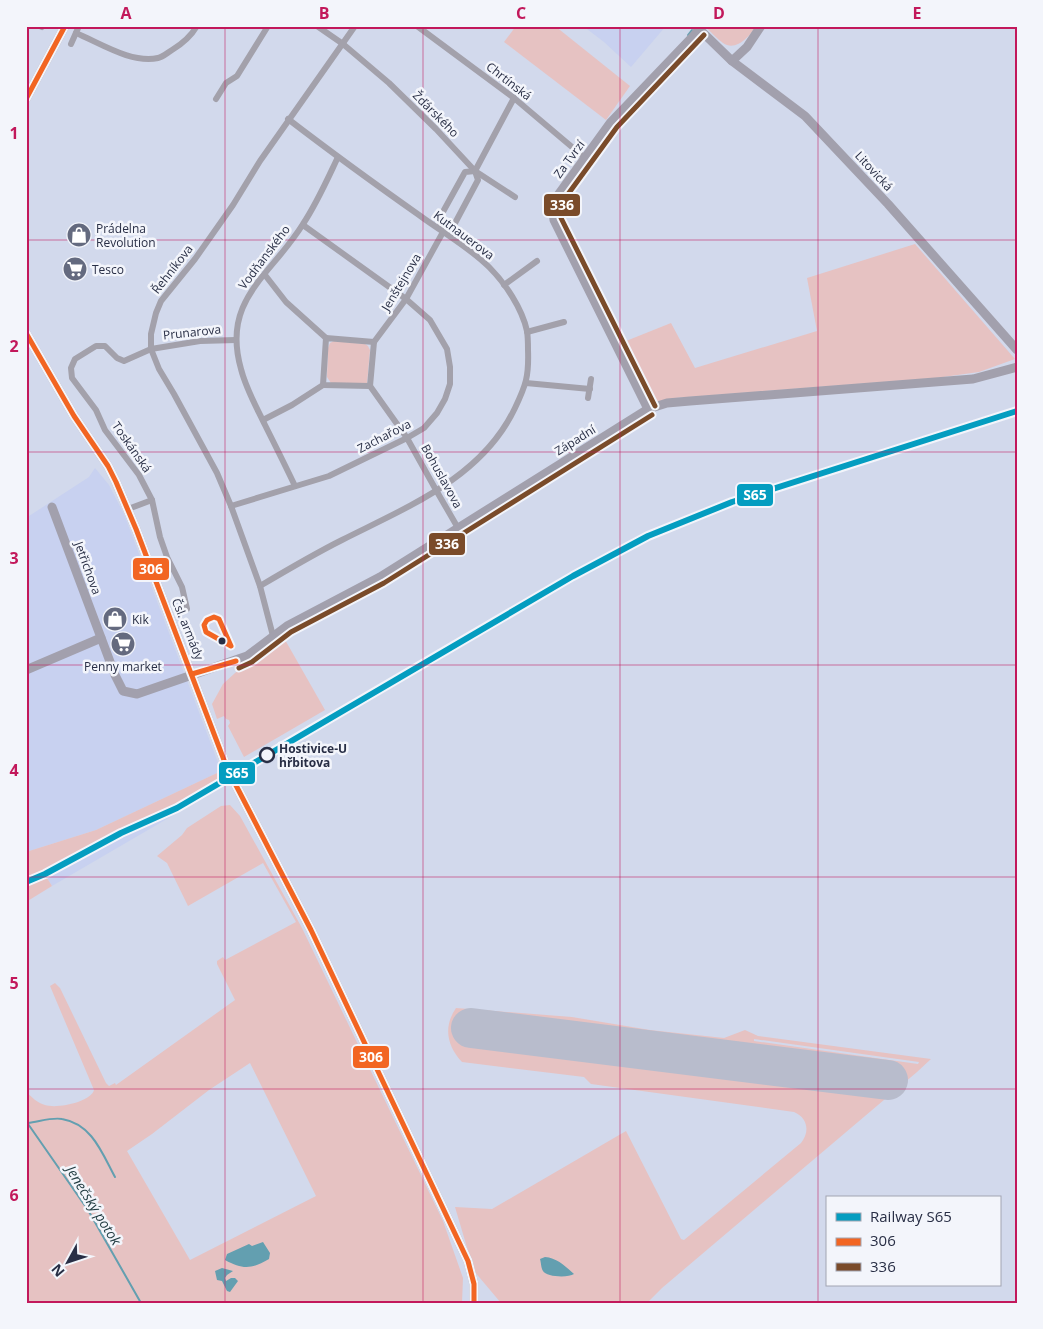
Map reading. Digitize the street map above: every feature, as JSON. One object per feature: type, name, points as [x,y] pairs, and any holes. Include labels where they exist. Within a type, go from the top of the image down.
[{"type":"street","points":[[26,99],[65,26]]},
{"type":"street","points":[[71,44],[78,30],[130,57],[160,58],[177,48],[192,34],[197,26]]},
{"type":"street","points":[[216,99],[226,83],[237,76],[268,26]]},
{"type":"street","name":"Žďárského","points":[[317,26],[343,44],[389,82],[436,129],[474,171],[515,197]]},
{"type":"street","name":"Řehníkova","points":[[273,636],[260,586],[231,506],[217,473],[159,369],[151,349],[151,334],[161,301],[196,259],[288,119],[355,26]]},
{"type":"street","name":"Chrtínská","points":[[417,26],[514,98],[585,158]]},
{"type":"street","points":[[732,60],[747,47],[761,26]]},
{"type":"street","name":"Litovická","points":[[698,28],[732,60],[805,116],[888,204],[1017,350]]},
{"type":"street","name":"Za Tvrzí","points":[[648,409],[554,220],[553,208],[556,198],[611,122],[698,28]]},
{"type":"street","name":"Jenštejnova","points":[[474,171],[514,98]]},
{"type":"street","name":"Kutnauerova","points":[[260,586],[318,552],[459,476],[487,450],[508,421],[526,383],[529,360],[527,332],[519,310],[504,285],[489,267],[468,249],[338,157],[288,119]]},
{"type":"street","name":"Vodňanského","points":[[295,486],[250,396],[240,368],[236,340],[236,323],[251,290],[265,275],[303,225],[323,190],[338,157]]},
{"type":"street","name":"Jenštejnova","points":[[374,342],[406,299],[443,232],[454,225],[478,180],[474,171]]},
{"type":"street","name":"Jenštejnova","points":[[443,232],[439,219],[465,172],[474,171]]},
{"type":"street","name":"Zachařova","points":[[231,506],[329,476],[407,438],[424,428],[437,413],[445,399],[450,384],[447,349],[430,320],[406,299],[303,225]]},
{"type":"street","points":[[504,285],[537,262]]},
{"type":"street","points":[[263,420],[292,405],[323,385],[370,386],[374,342],[326,338],[286,302],[265,275]]},
{"type":"street","points":[[527,332],[564,322]]},
{"type":"street","name":"Čsl. armády","points":[[26,333],[74,416],[108,466],[128,509],[227,768],[302,913],[362,1035],[468,1261],[474,1284],[474,1298]]},
{"type":"street","points":[[323,385],[326,338]]},
{"type":"street","name":"Prunarova","points":[[151,349],[200,340],[236,340]]},
{"type":"street","name":"Toskánská","points":[[151,349],[124,361],[117,358],[105,346],[96,346],[75,359],[70,368],[72,378],[96,410],[105,430],[139,475],[152,500],[160,537],[182,588],[187,609]]},
{"type":"street","name":"Západní","points":[[192,674],[247,656],[287,626],[380,577],[648,409],[690,401],[973,379],[1017,367]]},
{"type":"street","points":[[588,398],[591,379]]},
{"type":"street","points":[[526,383],[590,389]]},
{"type":"street","name":"Bohuslavova","points":[[370,386],[407,438],[458,528]]},
{"type":"street","points":[[128,509],[152,500]]},
{"type":"street","name":"Jetřichova","points":[[52,507],[115,675],[123,691],[137,694],[192,674]]},
{"type":"street","points":[[26,670],[101,638]]},
{"type":"shaded area","points":[[516,26],[555,26],[630,86],[606,120],[504,42]]},
{"type":"shaded area","points":[[583,26],[664,26],[665,27],[631,67]]},
{"type":"shaded area","points":[[705,26],[756,26],[742,42],[733,46],[723,43]]},
{"type":"shaded area","points":[[915,244],[1015,359],[979,372],[936,378],[675,398],[651,403],[621,343],[671,323],[695,368],[817,331],[807,278]]},
{"type":"shaded area","points":[[334,341],[365,344],[368,346],[370,350],[367,384],[331,383],[327,377],[328,348],[330,343]]},
{"type":"shaded area","points":[[1017,406],[1017,416],[733,506],[650,540],[600,566],[52,886],[47,878],[26,887],[26,877],[43,870],[119,829],[175,804],[596,558],[646,532],[730,498]]},
{"type":"shaded area","points":[[95,468],[109,485],[124,514],[219,765],[217,773],[96,830],[26,852],[26,518],[89,477]]},
{"type":"shaded area","points":[[284,638],[325,710],[244,757],[228,726],[229,720],[224,716],[217,719],[212,704],[223,684],[235,673]]},
{"type":"shaded area","points":[[217,773],[221,777],[175,804],[119,829],[43,870],[26,877],[26,852],[96,830]]},
{"type":"shaded area","points":[[230,805],[240,816],[302,928],[443,1221],[463,1278],[462,1303],[26,1303],[26,1092],[42,1104],[57,1106],[73,1104],[87,1098],[94,1090],[50,986],[55,983],[60,988],[106,1083],[109,1086],[115,1083],[116,1085],[235,1000],[217,961],[223,957],[225,960],[296,922],[263,863],[188,906],[167,863],[157,856],[182,835],[187,828],[221,806]],"holes":[[[250,1063],[316,1196],[190,1260],[127,1151],[209,1090]]]},
{"type":"shaded area","points":[[47,878],[52,886],[26,902],[26,887]]},
{"type":"shaded area","points":[[456,1008],[572,1017],[650,1030],[724,1038],[745,1030],[758,1036],[931,1059],[662,1288],[647,1303],[501,1303],[474,1271],[455,1207],[492,1209],[626,1131],[681,1239],[684,1240],[801,1143],[806,1134],[806,1126],[802,1118],[794,1112],[591,1084],[584,1077],[462,1062],[453,1049],[448,1036],[449,1022]],"holes":[[[754,1039],[919,1062],[918,1064],[754,1041]]]},
{"type":"shaded area","points":[[263,1242],[270,1253],[269,1259],[263,1262],[242,1267],[225,1260],[227,1254],[249,1244],[252,1246]]},
{"type":"shaded area","points":[[545,1257],[564,1265],[574,1274],[567,1276],[548,1275],[542,1270],[540,1259]]},
{"type":"shaded area","points":[[222,1268],[233,1271],[227,1275],[226,1281],[235,1278],[238,1281],[230,1292],[227,1291],[222,1281],[217,1280],[215,1271]]},
{"type":"waterway","points":[[688,35],[692,30]]},
{"type":"waterway","points":[[28,1123],[49,1119],[62,1119],[81,1127],[95,1141],[115,1177]]},
{"type":"waterway","name":"Jenečský potok","points":[[26,1121],[88,1210],[141,1303]]},
{"type":"runway","points":[[471,1028],[888,1080]]},
{"type":"rail line","name":"S65","points":[[26,882],[45,874],[121,833],[177,808],[573,576],[648,536],[732,502],[1017,411]]},
{"type":"transit line","name":"306","points":[[26,99],[65,26]]},
{"type":"transit line","name":"336","points":[[655,406],[561,218],[561,210],[563,201],[617,127],[704,35]]},
{"type":"transit line","name":"306","points":[[26,333],[74,416],[108,466],[116,482],[136,529],[227,768],[311,930],[468,1261],[474,1284],[474,1303]]},
{"type":"transit line","name":"336","points":[[239,668],[252,662],[291,632],[384,583],[652,415]]},
{"type":"transit line","name":"306","points":[[214,617],[219,619],[231,646],[206,632],[204,625],[207,620],[214,617]]},
{"type":"transit line","name":"306","points":[[192,674],[236,661]]},
{"type":"place","name":"Prádelna Revolution","points":[[79,235]]},
{"type":"place","name":"Tesco","points":[[75,269]]},
{"type":"place","name":"Kik","points":[[115,619]]},
{"type":"place","name":"Penny market","points":[[123,644]]},
{"type":"place","name":"Hostivice-U hřbitova","points":[[267,755]]}]
